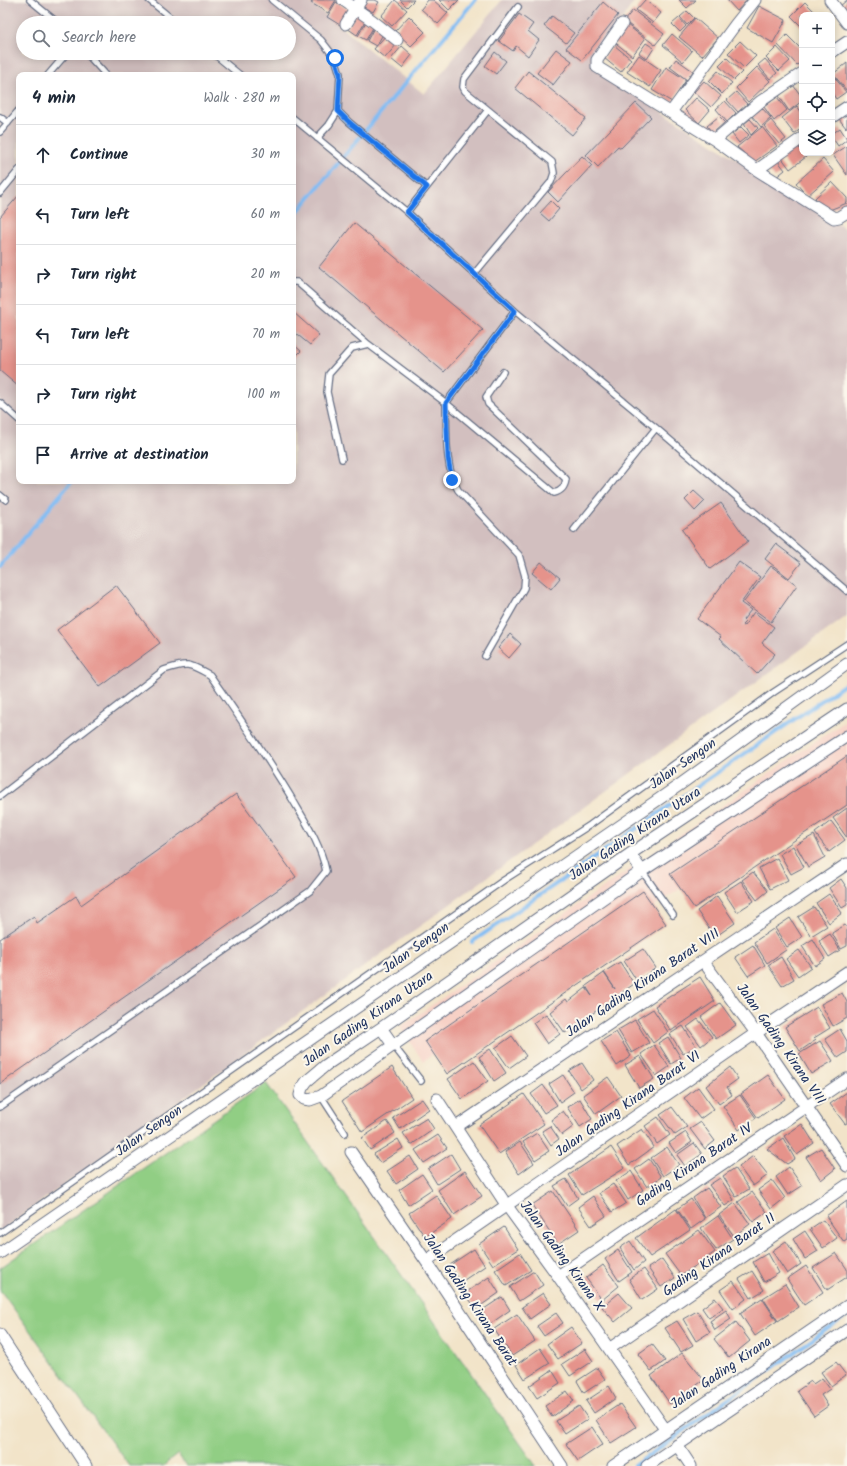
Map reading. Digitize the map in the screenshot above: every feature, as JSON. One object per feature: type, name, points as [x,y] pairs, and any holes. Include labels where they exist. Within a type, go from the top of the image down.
[{"type":"street","points":[[342,0],[358,4],[397,40]]},
{"type":"street","points":[[671,112],[755,0]]},
{"type":"street","points":[[830,0],[847,23]]},
{"type":"street","points":[[346,24],[358,4]]},
{"type":"street","points":[[622,24],[597,60],[596,65],[715,140],[757,170],[834,218],[847,212]]},
{"type":"street","points":[[835,50],[847,42]]},
{"type":"street","points":[[715,140],[761,101],[799,75]]},
{"type":"street","points":[[835,115],[847,107]]},
{"type":"street","points":[[757,170],[799,140]]},
{"type":"street","name":"Jalan Sengon","points":[[0,1253],[678,786],[847,664]]},
{"type":"street","name":"Jalan Gading Kirana Utara","points":[[321,1096],[310,1100],[304,1099],[300,1095],[302,1088],[314,1074],[326,1064],[381,1028],[630,854],[847,710]]},
{"type":"street","points":[[321,1096],[642,872],[847,736]]},
{"type":"street","points":[[630,854],[642,872]]},
{"type":"street","name":"Jalan Gading Kirana Barat VIII","points":[[456,1127],[847,864]]},
{"type":"street","name":"Jalan Gading Kirana VIII","points":[[703,961],[756,1033],[847,1166]]},
{"type":"street","name":"Jalan Gading Kirana Barat VI","points":[[426,1261],[756,1033],[847,972]]},
{"type":"street","points":[[381,1028],[393,1045]]},
{"type":"street","name":"Gading Kirana Barat IV","points":[[558,1276],[847,1079]]},
{"type":"street","name":"Jalan Gading Kirana X","points":[[437,1099],[507,1206],[665,1429]]},
{"type":"street","name":"Jalan Gading Kirana Barat","points":[[351,1152],[426,1261],[562,1466]]},
{"type":"street","name":"Gading Kirana Barat II","points":[[609,1349],[847,1185]]},
{"type":"street","name":"Jalan Gading Kirana","points":[[613,1466],[847,1306]]},
{"type":"street","points":[[647,1466],[847,1330]]},
{"type":"street","points":[[0,1335],[86,1466]]},
{"type":"street","points":[[677,1445],[690,1466]]},
{"type":"lane","points":[[30,0],[49,16]]},
{"type":"lane","points":[[150,0],[169,16]]},
{"type":"lane","points":[[272,0],[292,16]]},
{"type":"lane","points":[[474,274],[551,182],[554,173],[552,162],[465,91],[463,87],[464,79],[518,6]]},
{"type":"lane","points":[[296,20],[321,40],[335,58],[340,74],[338,111],[319,140]]},
{"type":"lane","points":[[51,72],[61,60]]},
{"type":"lane","points":[[92,60],[103,72]]},
{"type":"lane","points":[[222,60],[236,72]]},
{"type":"lane","points":[[407,212],[488,110]]},
{"type":"lane","points":[[338,111],[349,122],[427,187]]},
{"type":"lane","points":[[0,132],[16,114]]},
{"type":"lane","points":[[0,117],[8,123]]},
{"type":"lane","points":[[296,121],[407,212],[515,311],[656,428],[847,591]]},
{"type":"lane","points":[[0,193],[16,174]]},
{"type":"lane","points":[[296,282],[368,344],[446,403],[554,493],[560,492],[565,485],[566,479],[488,404],[486,397],[503,372]]},
{"type":"lane","points":[[485,656],[524,588],[525,576],[519,555],[458,490],[452,480],[448,458],[446,403],[515,311]]},
{"type":"lane","points":[[342,459],[327,392],[329,374],[352,348],[368,344]]},
{"type":"lane","points":[[0,404],[16,417]]},
{"type":"lane","points":[[574,530],[656,428]]},
{"type":"lane","points":[[0,495],[6,500]]},
{"type":"lane","points":[[0,1233],[504,880],[590,825],[774,692],[847,644]]},
{"type":"lane","points":[[0,796],[164,670],[182,664],[194,666],[210,675],[277,774],[308,826],[323,856],[326,871],[310,891],[0,1106]]},
{"type":"lane","points":[[642,872],[673,916]]},
{"type":"lane","points":[[393,1045],[421,1081]]},
{"type":"lane","points":[[321,1096],[345,1133]]},
{"type":"shaded area","points":[[0,0],[307,0],[424,94],[502,0],[635,0],[591,66],[847,230],[847,616],[0,1231]]},
{"type":"shaded area","points":[[847,720],[847,777],[423,1061],[400,1027]]},
{"type":"green space","points":[[266,1083],[536,1466],[186,1466],[178,1454],[163,1466],[129,1466],[0,1290],[0,1268]]},
{"type":"building","points":[[313,0],[336,0],[328,13],[311,3]]},
{"type":"building","points":[[363,0],[375,0],[379,2],[373,12],[360,5]]},
{"type":"building","points":[[395,0],[407,10],[392,26],[381,16]]},
{"type":"building","points":[[400,0],[414,0],[407,7]]},
{"type":"building","points":[[428,0],[433,0],[448,13],[438,24],[421,9]]},
{"type":"building","points":[[439,0],[459,0],[449,10]]},
{"type":"building","points":[[645,0],[661,13],[653,23],[636,10]]},
{"type":"building","points":[[679,0],[696,0],[687,8]]},
{"type":"building","points":[[727,0],[747,0],[737,11]]},
{"type":"building","points":[[847,0],[847,16],[839,7]]},
{"type":"building","points":[[336,2],[349,10],[340,25],[327,17]]},
{"type":"building","points":[[603,2],[618,15],[582,60],[566,48]]},
{"type":"building","points":[[805,2],[815,12],[799,12],[799,24],[791,16]]},
{"type":"building","points":[[759,6],[786,20],[773,43],[747,28]]},
{"type":"building","points":[[633,10],[664,34],[655,45],[624,21]]},
{"type":"building","points":[[687,11],[694,18],[687,25],[680,17]]},
{"type":"building","points":[[357,12],[367,18],[357,35],[347,28]]},
{"type":"building","points":[[519,14],[533,24],[528,31],[539,40],[528,56],[516,46],[513,51],[499,41]]},
{"type":"building","points":[[409,16],[425,32],[411,46],[395,31]]},
{"type":"building","points":[[552,16],[574,33],[566,43],[544,26]]},
{"type":"building","points":[[679,18],[686,26],[680,32],[672,24]]},
{"type":"building","points":[[695,18],[718,38],[702,56],[679,37]]},
{"type":"building","points":[[367,20],[375,24],[366,40],[358,36]]},
{"type":"building","points":[[626,24],[645,39],[632,56],[612,40]]},
{"type":"building","points":[[375,26],[385,31],[376,46],[367,41]]},
{"type":"building","points":[[672,34],[692,51],[683,62],[663,45]]},
{"type":"building","points":[[386,35],[397,44],[385,58],[374,49]]},
{"type":"building","points":[[787,35],[799,47],[799,63],[797,65],[777,44]]},
{"type":"building","points":[[740,41],[756,56],[744,68],[728,53]]},
{"type":"building","points":[[646,43],[654,48],[647,59],[639,53]]},
{"type":"building","points":[[614,45],[631,59],[621,72],[604,58]]},
{"type":"building","points":[[402,46],[412,55],[402,68],[391,59]]},
{"type":"building","points":[[777,47],[790,61],[779,71],[766,58]]},
{"type":"building","points":[[556,49],[572,61],[553,85],[537,73]]},
{"type":"building","points":[[495,52],[506,61],[496,74],[485,66]]},
{"type":"building","points":[[639,55],[661,70],[650,87],[627,72]]},
{"type":"building","points":[[727,58],[742,72],[734,80],[719,66]]},
{"type":"building","points":[[676,59],[693,71],[687,80],[670,67]]},
{"type":"building","points":[[765,59],[777,73],[770,79],[758,65]]},
{"type":"building","points":[[847,63],[847,91],[835,76],[835,72]]},
{"type":"building","points":[[666,67],[686,80],[672,102],[652,90]]},
{"type":"building","points":[[757,67],[770,81],[748,102],[736,88]]},
{"type":"building","points":[[528,71],[586,118],[572,135],[515,88]]},
{"type":"building","points":[[718,71],[732,83],[722,94],[709,81]]},
{"type":"building","points":[[835,78],[846,92],[836,99],[835,98]]},
{"type":"building","points":[[704,81],[721,96],[711,107],[694,92]]},
{"type":"building","points":[[793,85],[799,93],[799,103],[789,111],[779,96]]},
{"type":"building","points":[[736,92],[747,104],[738,112],[727,100]]},
{"type":"building","points":[[777,97],[787,110],[774,121],[764,107]]},
{"type":"building","points":[[696,98],[710,110],[699,123],[685,110]]},
{"type":"building","points":[[725,101],[736,113],[727,122],[716,109]]},
{"type":"building","points":[[636,103],[651,117],[621,148],[618,146],[598,167],[586,155]]},
{"type":"building","points":[[797,106],[799,109],[799,130],[794,134],[782,118]]},
{"type":"building","points":[[847,107],[847,126],[846,128],[836,115]]},
{"type":"building","points":[[762,108],[771,118],[761,127],[752,116]]},
{"type":"building","points":[[719,116],[725,122],[713,133],[707,126]]},
{"type":"building","points":[[750,119],[758,128],[751,135],[744,124]]},
{"type":"building","points":[[771,120],[786,139],[779,144],[764,126]]},
{"type":"building","points":[[741,127],[749,135],[739,143],[732,134]]},
{"type":"building","points":[[762,127],[777,146],[754,162],[737,147]]},
{"type":"building","points":[[840,128],[847,139],[838,146],[835,142],[835,132]]},
{"type":"building","points":[[797,145],[799,148],[799,156],[806,157],[790,169],[781,157]]},
{"type":"building","points":[[847,146],[847,175],[834,156]]},
{"type":"building","points":[[582,156],[592,165],[558,202],[548,192]]},
{"type":"building","points":[[823,159],[834,172],[807,196],[796,183]]},
{"type":"building","points":[[778,161],[785,170],[775,178],[768,169]]},
{"type":"building","points":[[832,182],[847,198],[847,203],[827,211],[815,198]]},
{"type":"building","points":[[16,198],[16,384],[0,371],[0,217]]},
{"type":"building","points":[[551,201],[559,209],[549,221],[540,213]]},
{"type":"building","points":[[354,223],[483,330],[444,372],[319,267]]},
{"type":"building","points":[[296,315],[319,335],[310,345],[296,333]]},
{"type":"building","points":[[296,347],[301,351],[296,356]]},
{"type":"building","points":[[694,491],[705,501],[695,511],[685,500]]},
{"type":"building","points":[[721,503],[748,541],[710,569],[682,530]]},
{"type":"building","points":[[776,544],[801,563],[789,578],[765,559]]},
{"type":"building","points":[[541,562],[560,578],[551,589],[532,573]]},
{"type":"building","points":[[739,562],[760,577],[741,603],[751,610],[743,620],[745,622],[742,625],[744,626],[754,612],[774,627],[762,643],[775,654],[757,674],[719,639],[721,637],[697,619]]},
{"type":"building","points":[[771,566],[797,585],[771,622],[744,602]]},
{"type":"building","points":[[116,585],[160,643],[100,687],[57,630]]},
{"type":"building","points":[[510,634],[521,644],[509,658],[498,648]]},
{"type":"building","points":[[847,756],[847,805],[694,908],[670,874]]},
{"type":"building","points":[[236,794],[296,877],[0,1084],[0,939],[34,916],[37,923],[76,896],[81,905]]},
{"type":"building","points":[[847,808],[847,838],[833,818]]},
{"type":"building","points":[[831,821],[845,840],[829,852],[815,833]]},
{"type":"building","points":[[814,835],[825,857],[808,867],[796,845]]},
{"type":"building","points":[[793,846],[804,867],[791,874],[780,854]]},
{"type":"building","points":[[777,858],[788,880],[770,889],[759,868]]},
{"type":"building","points":[[753,872],[768,891],[757,900],[742,880]]},
{"type":"building","points":[[841,879],[847,888],[847,905],[842,908],[829,888]]},
{"type":"building","points":[[741,881],[754,901],[737,912],[724,892]]},
{"type":"building","points":[[643,891],[666,924],[447,1074],[425,1041]]},
{"type":"building","points":[[829,894],[842,913],[829,923],[816,903]]},
{"type":"building","points":[[717,896],[735,923],[715,937],[697,911]]},
{"type":"building","points":[[814,907],[827,926],[811,936],[798,917]]},
{"type":"building","points":[[790,918],[802,937],[787,947],[775,928]]},
{"type":"building","points":[[845,925],[847,928],[847,946],[841,949],[832,933]]},
{"type":"building","points":[[773,929],[786,950],[767,963],[754,942]]},
{"type":"building","points":[[830,934],[840,950],[829,957],[819,941]]},
{"type":"building","points":[[813,939],[825,959],[815,966],[802,946]]},
{"type":"building","points":[[753,945],[765,965],[748,976],[735,957]]},
{"type":"building","points":[[643,949],[656,968],[637,981],[624,961]]},
{"type":"building","points":[[799,950],[811,967],[798,976],[786,959]]},
{"type":"building","points":[[781,957],[794,979],[782,986],[768,965]]},
{"type":"building","points":[[620,962],[634,984],[565,1033],[550,1012],[566,999],[568,1002],[586,988],[592,996],[586,986],[604,973],[615,989],[604,972]]},
{"type":"building","points":[[700,977],[715,1001],[671,1031],[655,1006]]},
{"type":"building","points":[[842,993],[847,1002],[847,1018],[833,1026],[821,1004]]},
{"type":"building","points":[[720,1003],[736,1025],[716,1039],[701,1017]]},
{"type":"building","points":[[817,1007],[830,1028],[814,1038],[816,1040],[800,1051],[785,1027]]},
{"type":"building","points":[[653,1009],[668,1032],[653,1043],[637,1019]]},
{"type":"building","points":[[546,1014],[560,1034],[547,1044],[533,1023]]},
{"type":"building","points":[[698,1019],[712,1037],[701,1046],[687,1027]]},
{"type":"building","points":[[635,1020],[649,1043],[632,1053],[618,1030]]},
{"type":"building","points":[[683,1026],[696,1046],[683,1054],[670,1034]]},
{"type":"building","points":[[840,1029],[847,1041],[847,1052],[838,1058],[825,1039]]},
{"type":"building","points":[[616,1032],[631,1056],[617,1066],[601,1041]]},
{"type":"building","points":[[512,1036],[526,1056],[509,1068],[495,1048]]},
{"type":"building","points":[[668,1037],[681,1058],[671,1064],[658,1043]]},
{"type":"building","points":[[820,1041],[833,1061],[811,1074],[799,1054]]},
{"type":"building","points":[[654,1045],[669,1067],[656,1076],[641,1054]]},
{"type":"building","points":[[490,1049],[506,1073],[494,1081],[479,1057]]},
{"type":"building","points":[[640,1056],[654,1079],[639,1088],[625,1065]]},
{"type":"building","points":[[474,1061],[488,1081],[462,1099],[448,1079]]},
{"type":"building","points":[[582,1063],[593,1080],[581,1089],[569,1071]]},
{"type":"building","points":[[392,1067],[412,1098],[362,1132],[342,1101]]},
{"type":"building","points":[[730,1067],[738,1079],[727,1087],[732,1095],[719,1104],[706,1086]]},
{"type":"building","points":[[563,1075],[574,1092],[560,1102],[549,1084]]},
{"type":"building","points":[[768,1075],[785,1099],[758,1118],[741,1094]]},
{"type":"building","points":[[608,1077],[621,1096],[596,1114],[583,1095]]},
{"type":"building","points":[[543,1085],[557,1105],[544,1113],[531,1094]]},
{"type":"building","points":[[698,1087],[714,1109],[700,1119],[684,1098]]},
{"type":"building","points":[[847,1092],[847,1123],[845,1124],[830,1104]]},
{"type":"building","points":[[524,1094],[544,1124],[499,1154],[479,1125]]},
{"type":"building","points":[[740,1095],[756,1118],[739,1130],[723,1106]]},
{"type":"building","points":[[422,1099],[429,1109],[400,1129],[393,1118]]},
{"type":"building","points":[[580,1099],[592,1119],[580,1127],[567,1107]]},
{"type":"building","points":[[672,1107],[687,1127],[675,1135],[660,1115]]},
{"type":"building","points":[[563,1111],[574,1126],[562,1135],[551,1120]]},
{"type":"building","points":[[658,1117],[670,1135],[657,1144],[645,1126]]},
{"type":"building","points":[[427,1118],[434,1129],[411,1145],[403,1133]]},
{"type":"building","points":[[387,1121],[395,1133],[370,1150],[362,1138]]},
{"type":"building","points":[[701,1122],[715,1141],[705,1149],[690,1129]]},
{"type":"building","points":[[802,1124],[814,1143],[797,1155],[784,1136]]},
{"type":"building","points":[[550,1126],[559,1139],[551,1145],[542,1131]]},
{"type":"building","points":[[642,1129],[654,1147],[629,1165],[617,1146]]},
{"type":"building","points":[[686,1132],[692,1142],[676,1153],[669,1143]]},
{"type":"building","points":[[537,1133],[549,1151],[535,1160],[523,1142]]},
{"type":"building","points":[[438,1135],[447,1148],[424,1163],[415,1150]]},
{"type":"building","points":[[783,1138],[795,1159],[787,1164],[767,1149]]},
{"type":"building","points":[[398,1139],[403,1148],[380,1163],[374,1154]]},
{"type":"building","points":[[520,1142],[534,1163],[519,1174],[505,1152]]},
{"type":"building","points":[[694,1143],[702,1154],[685,1166],[677,1155]]},
{"type":"building","points":[[611,1147],[625,1168],[582,1195],[569,1175]]},
{"type":"building","points":[[667,1147],[679,1165],[663,1176],[651,1158]]},
{"type":"building","points":[[821,1148],[835,1169],[821,1180],[806,1157]]},
{"type":"building","points":[[451,1154],[460,1169],[437,1184],[428,1169]]},
{"type":"building","points":[[410,1156],[418,1169],[396,1184],[387,1171]]},
{"type":"building","points":[[753,1156],[768,1175],[753,1186],[739,1167]]},
{"type":"building","points":[[649,1159],[661,1177],[647,1187],[635,1169]]},
{"type":"building","points":[[789,1167],[802,1186],[788,1195],[776,1177]]},
{"type":"building","points":[[735,1168],[749,1189],[736,1197],[723,1176]]},
{"type":"building","points":[[465,1171],[482,1196],[454,1215],[438,1190]]},
{"type":"building","points":[[631,1171],[643,1190],[628,1200],[616,1181]]},
{"type":"building","points":[[422,1174],[432,1189],[408,1205],[399,1190]]},
{"type":"building","points":[[720,1178],[734,1200],[725,1206],[709,1185]]},
{"type":"building","points":[[566,1179],[578,1198],[567,1206],[554,1186]]},
{"type":"building","points":[[772,1180],[785,1198],[771,1209],[758,1190]]},
{"type":"building","points":[[613,1184],[626,1203],[612,1212],[599,1193]]},
{"type":"building","points":[[707,1188],[721,1207],[705,1218],[693,1198]]},
{"type":"building","points":[[553,1191],[579,1230],[558,1244],[532,1205]]},
{"type":"building","points":[[752,1192],[767,1212],[753,1222],[738,1202]]},
{"type":"building","points":[[436,1195],[452,1219],[425,1237],[409,1213]]},
{"type":"building","points":[[593,1196],[606,1216],[591,1226],[578,1207]]},
{"type":"building","points":[[691,1199],[705,1219],[691,1229],[677,1209]]},
{"type":"building","points":[[847,1201],[847,1240],[844,1242],[826,1216]]},
{"type":"building","points":[[735,1203],[750,1224],[734,1236],[719,1215]]},
{"type":"building","points":[[676,1209],[690,1230],[650,1257],[636,1238]]},
{"type":"building","points":[[718,1216],[733,1239],[716,1250],[701,1228]]},
{"type":"building","points":[[823,1220],[837,1238],[823,1248],[810,1229]]},
{"type":"building","points":[[504,1227],[518,1249],[493,1265],[479,1244]]},
{"type":"building","points":[[699,1230],[715,1252],[681,1276],[665,1254]]},
{"type":"building","points":[[805,1231],[818,1251],[805,1259],[793,1239]]},
{"type":"building","points":[[630,1241],[644,1262],[634,1270],[620,1248]]},
{"type":"building","points":[[786,1241],[801,1264],[787,1274],[772,1251]]},
{"type":"building","points":[[474,1249],[485,1266],[461,1282],[450,1265]]},
{"type":"building","points":[[618,1250],[632,1272],[619,1281],[605,1259]]},
{"type":"building","points":[[520,1253],[531,1270],[506,1286],[495,1270]]},
{"type":"building","points":[[768,1253],[779,1273],[764,1282],[753,1262]]},
{"type":"building","points":[[836,1253],[847,1269],[847,1277],[827,1290],[813,1268]]},
{"type":"building","points":[[662,1259],[675,1278],[661,1287],[648,1268]]},
{"type":"building","points":[[603,1265],[619,1286],[602,1300],[586,1278]]},
{"type":"building","points":[[806,1266],[823,1292],[804,1305],[787,1279]]},
{"type":"building","points":[[644,1269],[658,1289],[642,1300],[629,1279]]},
{"type":"building","points":[[534,1271],[543,1285],[519,1301],[510,1287]]},
{"type":"building","points":[[752,1271],[764,1290],[751,1298],[739,1279]]},
{"type":"building","points":[[489,1277],[499,1293],[476,1309],[465,1293]]},
{"type":"building","points":[[733,1281],[746,1299],[733,1309],[720,1290]]},
{"type":"building","points":[[785,1284],[799,1307],[778,1321],[763,1298]]},
{"type":"building","points":[[543,1293],[551,1304],[530,1319],[522,1307]]},
{"type":"building","points":[[619,1293],[632,1308],[615,1322],[602,1307]]},
{"type":"building","points":[[502,1297],[510,1310],[490,1324],[481,1311]]},
{"type":"building","points":[[715,1298],[723,1308],[709,1318],[702,1308]]},
{"type":"building","points":[[762,1298],[777,1321],[755,1336],[740,1313]]},
{"type":"building","points":[[726,1310],[731,1319],[715,1330],[710,1321]]},
{"type":"building","points":[[697,1311],[710,1332],[696,1341],[683,1319]]},
{"type":"building","points":[[556,1313],[563,1323],[544,1336],[537,1326]]},
{"type":"building","points":[[517,1314],[535,1341],[512,1356],[494,1329]]},
{"type":"building","points":[[677,1321],[693,1345],[681,1352],[665,1328]]},
{"type":"building","points":[[736,1322],[750,1341],[729,1358],[714,1339]]},
{"type":"building","points":[[571,1327],[582,1343],[558,1359],[547,1344]]},
{"type":"building","points":[[652,1344],[665,1361],[651,1371],[638,1354]]},
{"type":"building","points":[[540,1348],[550,1363],[525,1379],[516,1365]]},
{"type":"building","points":[[585,1349],[593,1361],[570,1376],[562,1364]]},
{"type":"building","points":[[682,1353],[704,1380],[670,1404],[651,1376]]},
{"type":"building","points":[[836,1362],[846,1375],[831,1386],[821,1372]]},
{"type":"building","points":[[597,1368],[605,1379],[584,1393],[577,1381]]},
{"type":"building","points":[[552,1370],[560,1383],[537,1398],[529,1386]]},
{"type":"building","points":[[822,1378],[830,1389],[821,1395],[828,1406],[814,1416],[797,1391],[811,1381],[813,1384]]},
{"type":"building","points":[[609,1386],[616,1398],[594,1413],[586,1401]]},
{"type":"building","points":[[567,1391],[574,1401],[552,1417],[545,1406]]},
{"type":"building","points":[[620,1404],[636,1427],[611,1443],[596,1420]]},
{"type":"building","points":[[579,1406],[588,1419],[565,1434],[556,1421]]},
{"type":"building","points":[[592,1427],[603,1444],[578,1461],[566,1444]]},
{"type":"waterway","points":[[296,213],[475,0]]},
{"type":"waterway","points":[[0,567],[69,484]]},
{"type":"waterway","points":[[472,942],[847,683]]},
{"type":"waterway","points":[[634,1466],[847,1315]]},
{"type":"route","points":[[335,58],[340,74],[338,111],[349,122],[427,187],[407,212],[515,311],[446,403],[448,458],[452,480]]}]
